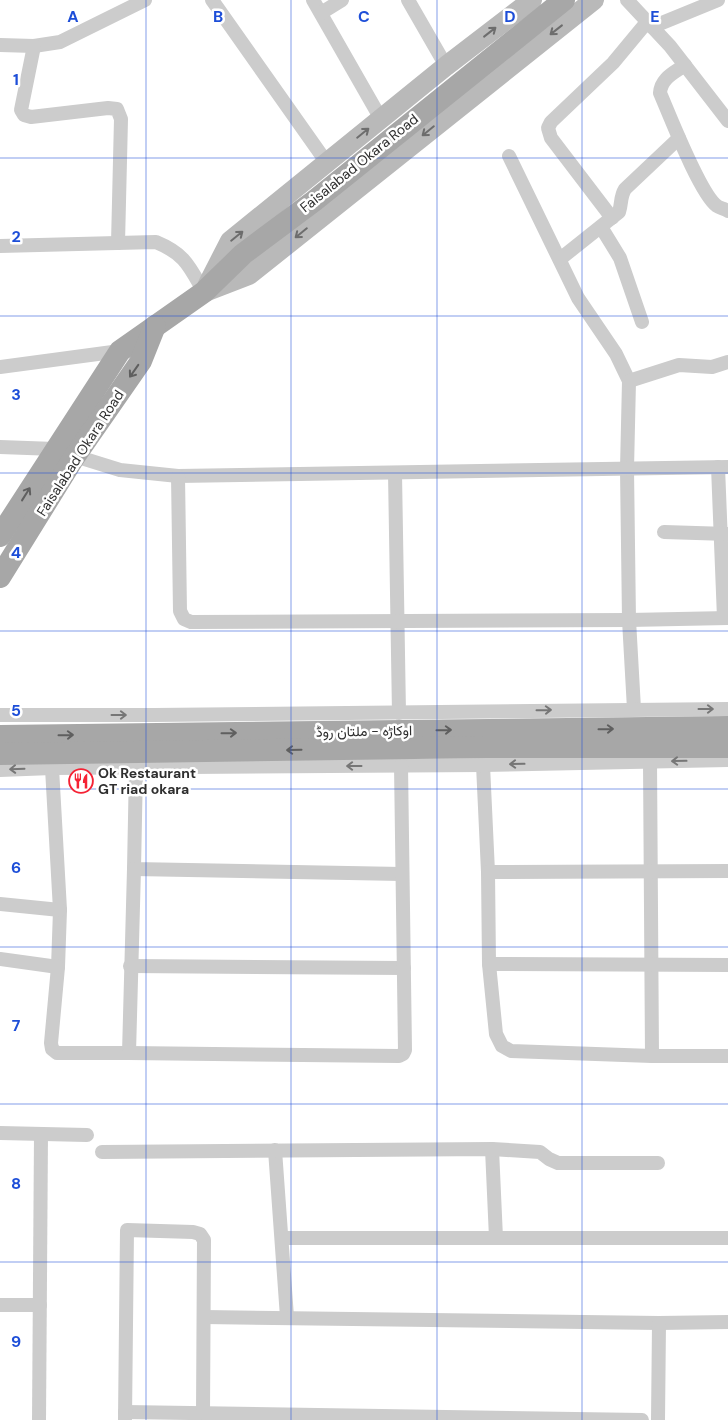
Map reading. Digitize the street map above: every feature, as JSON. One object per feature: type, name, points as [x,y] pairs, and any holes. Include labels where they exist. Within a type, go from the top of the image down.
[{"type":"main road","points":[[204,292],[230,241],[446,66],[532,0]]},
{"type":"main road","name":"Faisalabad Okara Road","points":[[0,577],[120,351],[204,292],[243,254],[314,201],[564,0]]},
{"type":"main road","points":[[204,292],[249,275],[594,0]]},
{"type":"main road","name":"Faisalabad Okara Road","points":[[1,530],[141,361],[155,326]]},
{"type":"main road","name":"اوکاڑہ - ملتان روڈ","points":[[0,736],[728,727]]},
{"type":"main road","name":"اوکاڑہ - ملتان روڈ","points":[[0,754],[485,747],[728,746]]},
{"type":"street","points":[[0,45],[34,46],[60,42],[145,0]]},
{"type":"street","points":[[212,0],[327,163]]},
{"type":"street","points":[[314,0],[381,118]]},
{"type":"street","points":[[321,13],[342,0]]},
{"type":"street","points":[[408,0],[446,66]]},
{"type":"street","points":[[627,0],[685,65],[728,121]]},
{"type":"street","points":[[612,218],[551,138],[548,128],[551,122],[650,25],[718,0]]},
{"type":"street","points":[[34,46],[20,110],[24,115],[31,117],[108,108],[116,109],[121,119],[118,243]]},
{"type":"street","points":[[685,65],[663,81],[660,86],[660,93],[679,138],[705,190],[716,206],[728,211]]},
{"type":"street","points":[[560,259],[619,212],[621,206],[620,196],[624,189],[679,138]]},
{"type":"street","points":[[509,156],[578,298],[616,354],[629,381],[627,469],[629,620],[634,709]]},
{"type":"street","points":[[600,227],[620,258],[642,322]]},
{"type":"street","points":[[0,246],[156,242],[173,249],[188,263],[204,292]]},
{"type":"street","points":[[0,367],[120,351]]},
{"type":"street","points":[[629,381],[678,365],[712,366],[728,362]]},
{"type":"street","points":[[0,447],[65,452],[120,470],[178,476],[723,467],[726,618],[398,622],[191,622],[184,619],[180,611],[178,476]]},
{"type":"street","points":[[395,473],[400,713]]},
{"type":"street","points":[[664,532],[724,534]]},
{"type":"street","points":[[0,715],[728,709]]},
{"type":"street","points":[[0,770],[136,767],[483,765],[728,760]]},
{"type":"street","points":[[650,762],[652,1056]]},
{"type":"street","points":[[52,768],[60,910],[52,1049],[57,1053],[399,1056],[405,1050],[401,765]]},
{"type":"street","points":[[483,765],[490,964],[496,1034],[502,1046],[511,1050],[652,1056],[728,1056]]},
{"type":"street","points":[[129,1053],[136,767]]},
{"type":"street","points":[[134,869],[402,874]]},
{"type":"street","points":[[488,872],[728,871]]},
{"type":"street","points":[[0,904],[60,910]]},
{"type":"street","points":[[0,959],[58,967]]},
{"type":"street","points":[[490,964],[728,965]]},
{"type":"street","points":[[130,966],[404,968]]},
{"type":"street","points":[[0,1133],[87,1135]]},
{"type":"street","points":[[39,1420],[41,1134]]},
{"type":"street","points":[[492,1148],[496,1238]]},
{"type":"street","points":[[102,1152],[492,1148],[540,1152],[558,1163],[658,1163]]},
{"type":"street","points":[[274,1150],[287,1317]]},
{"type":"street","points":[[203,1413],[204,1240],[200,1234],[193,1232],[128,1230],[125,1416],[203,1413],[479,1419],[642,1420]]},
{"type":"street","points":[[282,1238],[728,1238]]},
{"type":"street","points":[[0,1305],[40,1305]]},
{"type":"street","points":[[204,1317],[728,1322]]},
{"type":"street","points":[[658,1420],[659,1322]]},
{"type":"place","name":"Ok Restaurant GT riad okara","points":[[81,781]]}]
